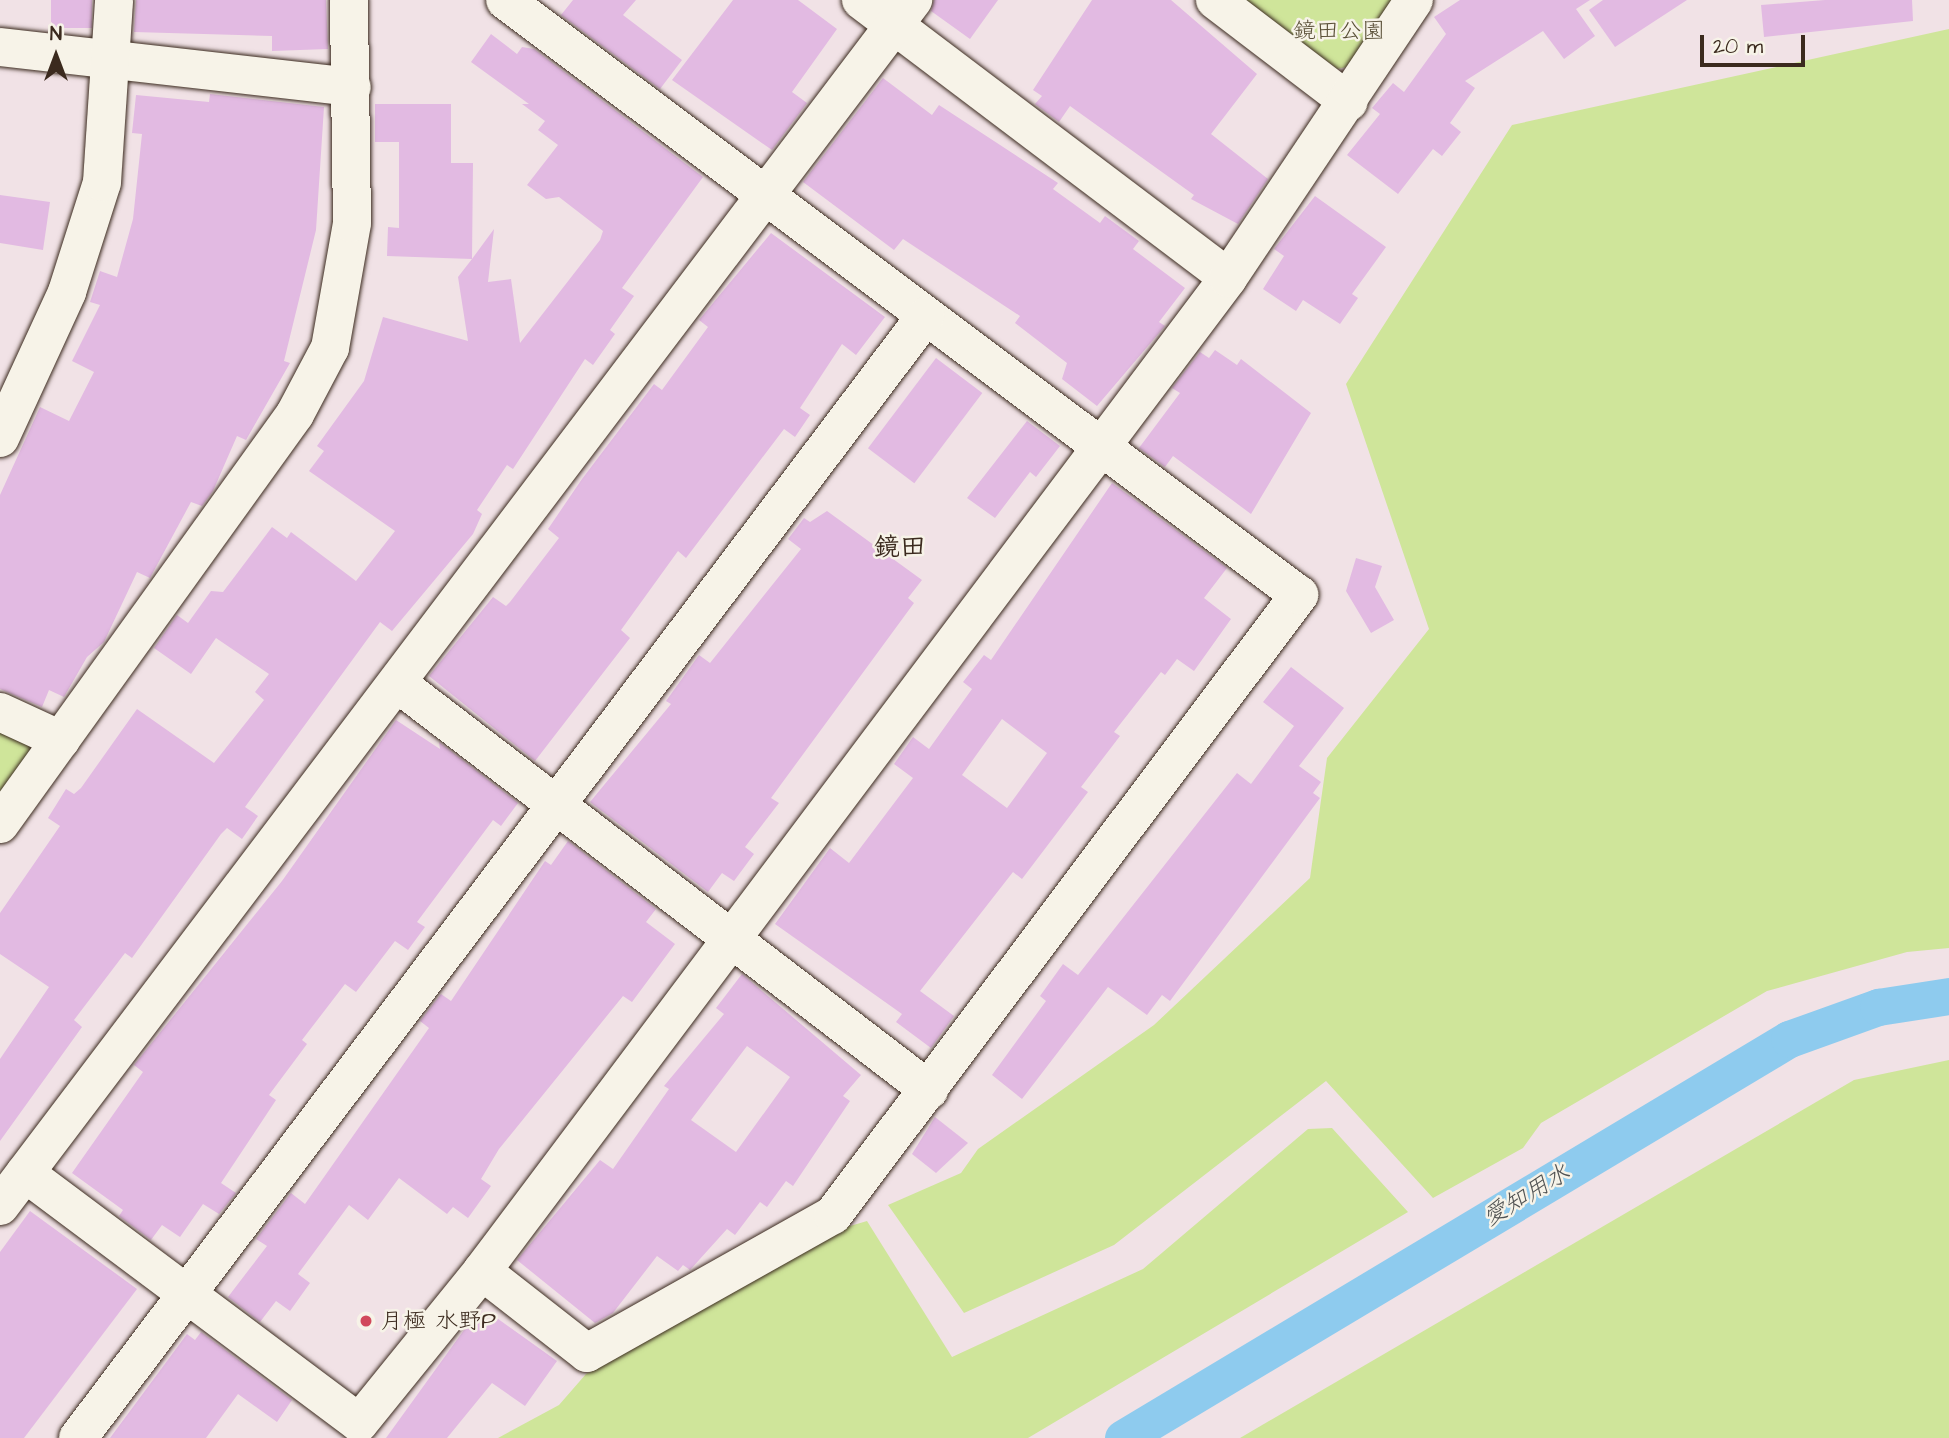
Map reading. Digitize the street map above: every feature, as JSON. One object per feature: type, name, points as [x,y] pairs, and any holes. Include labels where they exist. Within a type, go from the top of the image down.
[{"type":"street","points":[[0,438],[67,292],[98,194],[112,62],[114,0]]},
{"type":"street","points":[[0,824],[295,414],[330,348],[349,267],[352,87],[349,0]]},
{"type":"street","points":[[482,1271],[587,1353],[833,1215],[1300,596],[505,0]]},
{"type":"street","points":[[862,0],[904,12],[1228,278]]},
{"type":"street","points":[[1214,0],[1349,102]]},
{"type":"street","points":[[25,1173],[187,1295],[355,1430],[482,1271],[1228,278],[1349,102],[1414,0]]},
{"type":"street","points":[[0,1206],[904,12]]},
{"type":"street","points":[[0,47],[112,62],[352,87]]},
{"type":"street","points":[[78,1438],[557,809],[925,317]]},
{"type":"street","points":[[397,683],[557,809],[732,938],[929,1090]]},
{"type":"street","points":[[0,712],[61,740]]},
{"type":"green space","name":"鏡田公園","points":[[1246,0],[1396,0],[1352,66],[1337,69]]},
{"type":"green space","points":[[1949,29],[1949,948],[1907,952],[1767,991],[1541,1123],[1523,1148],[1433,1198],[1326,1081],[1114,1245],[964,1313],[888,1205],[961,1173],[978,1149],[1154,1025],[1310,878],[1327,758],[1429,629],[1346,384],[1512,125]]},
{"type":"green space","points":[[0,726],[28,739],[32,754],[0,798]]},
{"type":"green space","points":[[1949,1060],[1949,1438],[1240,1438],[1854,1080]]},
{"type":"green space","points":[[1332,1128],[1408,1212],[1028,1438],[498,1438],[559,1405],[586,1374],[840,1229],[867,1221],[952,1357],[1143,1269],[1308,1129]]},
{"type":"building","points":[[51,0],[92,0],[92,28],[51,28]]},
{"type":"building","points":[[136,0],[326,0],[328,49],[272,51],[272,36],[134,32]]},
{"type":"building","points":[[573,0],[636,0],[623,15],[682,60],[660,89],[561,15]]},
{"type":"building","points":[[733,0],[798,0],[837,29],[792,92],[807,103],[772,150],[672,80]]},
{"type":"building","points":[[934,0],[998,0],[970,39],[931,11]]},
{"type":"building","points":[[1092,0],[1171,0],[1257,74],[1211,134],[1268,179],[1238,224],[1191,199],[1194,195],[1070,106],[1059,122],[1035,104],[1042,96],[1033,90]]},
{"type":"building","points":[[1460,0],[1590,0],[1576,9],[1595,36],[1564,59],[1543,31],[1465,81],[1475,88],[1450,123],[1461,132],[1442,156],[1433,149],[1398,194],[1347,155],[1380,114],[1372,108],[1393,83],[1404,92],[1446,34],[1434,17]]},
{"type":"building","points":[[1603,0],[1687,0],[1615,47],[1589,10]]},
{"type":"building","points":[[1825,0],[1912,0],[1913,21],[1764,37],[1761,5]]},
{"type":"building","points":[[491,34],[517,54],[522,47],[534,49],[703,177],[622,288],[634,296],[610,330],[615,334],[593,365],[585,359],[513,469],[507,465],[477,510],[482,514],[473,534],[392,631],[380,622],[245,807],[258,816],[242,839],[227,828],[132,958],[125,953],[74,1020],[82,1027],[0,1141],[0,1059],[49,987],[0,954],[0,913],[60,826],[48,818],[66,789],[74,794],[81,788],[137,709],[214,763],[264,700],[255,692],[269,674],[216,638],[191,674],[154,648],[177,615],[188,623],[211,591],[223,592],[272,527],[287,538],[291,532],[356,581],[395,531],[309,471],[324,451],[317,446],[364,381],[383,317],[468,341],[458,277],[494,229],[488,282],[511,279],[520,343],[600,240],[603,231],[559,197],[546,199],[527,185],[558,145],[538,130],[545,121],[522,104],[529,104],[471,62]]},
{"type":"building","points":[[883,78],[932,115],[939,105],[1058,183],[1053,189],[1100,223],[1105,216],[1139,241],[1133,249],[1185,288],[1159,322],[1165,326],[1097,406],[1062,379],[1067,363],[1015,323],[1020,316],[903,239],[894,250],[803,182]]},
{"type":"building","points":[[210,94],[324,107],[316,230],[284,361],[290,363],[246,440],[237,436],[213,491],[202,506],[191,502],[150,578],[137,572],[104,642],[87,657],[64,697],[49,690],[42,707],[0,689],[0,495],[40,407],[69,421],[94,372],[72,361],[100,305],[90,302],[100,271],[117,277],[133,219],[142,134],[132,133],[136,95],[209,102]]},
{"type":"building","points":[[375,104],[451,104],[451,163],[473,163],[472,259],[387,256],[388,227],[399,228],[399,142],[375,142]]},
{"type":"building","points":[[0,195],[50,202],[43,250],[0,243]]},
{"type":"building","points":[[1315,196],[1386,247],[1352,294],[1358,298],[1340,324],[1303,300],[1296,311],[1263,289],[1284,256],[1274,249]]},
{"type":"building","points":[[771,233],[885,317],[856,355],[842,344],[800,408],[810,415],[795,437],[784,429],[686,558],[678,551],[621,630],[630,638],[535,761],[429,676],[493,597],[506,606],[510,602],[559,538],[548,529],[582,479],[654,384],[662,390],[708,327],[699,320]]},
{"type":"building","points":[[1215,350],[1237,365],[1241,359],[1311,413],[1251,514],[1173,456],[1165,467],[1139,448],[1180,393],[1172,388],[1200,352],[1209,358]]},
{"type":"building","points":[[936,358],[982,393],[914,483],[868,448]]},
{"type":"building","points":[[1027,421],[1060,446],[1036,477],[1030,472],[995,518],[967,498]]},
{"type":"building","points":[[1112,483],[1227,568],[1204,598],[1231,619],[1194,671],[1177,659],[1165,675],[1161,672],[1114,732],[1120,736],[1081,787],[1088,792],[1022,879],[1013,872],[920,991],[954,1016],[931,1048],[896,1022],[902,1014],[775,924],[830,848],[849,863],[913,778],[894,764],[913,737],[929,749],[972,689],[963,682],[984,655],[991,660]],"holes":[[[1002,719],[1047,753],[1007,808],[962,775]]]},
{"type":"building","points":[[827,511],[922,580],[908,598],[914,603],[771,798],[779,803],[745,847],[754,854],[734,881],[722,873],[708,892],[590,802],[671,704],[666,701],[699,655],[710,663],[801,549],[788,539],[804,518],[810,522]]},
{"type":"building","points":[[1356,558],[1382,566],[1375,587],[1394,620],[1371,633],[1346,591]]},
{"type":"building","points":[[1291,667],[1344,708],[1299,766],[1321,782],[1313,793],[1320,798],[1170,1001],[1162,995],[1147,1015],[1108,987],[1022,1099],[992,1075],[1046,1001],[1040,996],[1063,964],[1078,975],[1237,773],[1251,784],[1294,726],[1263,702]]},
{"type":"building","points":[[396,720],[440,749],[439,742],[518,803],[501,826],[493,820],[417,922],[425,927],[408,950],[395,941],[356,992],[345,984],[302,1040],[307,1044],[269,1095],[276,1100],[221,1183],[236,1193],[219,1214],[203,1204],[180,1237],[162,1225],[151,1240],[119,1216],[123,1210],[72,1173],[143,1072],[134,1065],[282,881]]},
{"type":"building","points":[[568,841],[656,909],[646,922],[675,944],[632,1002],[623,996],[499,1149],[481,1179],[491,1186],[468,1218],[453,1207],[447,1214],[399,1178],[368,1220],[349,1205],[298,1274],[310,1283],[290,1311],[276,1301],[260,1322],[228,1297],[267,1246],[256,1239],[291,1193],[305,1204],[429,1028],[420,1021],[441,994],[451,1001],[545,861],[551,865]]},
{"type":"building","points":[[742,974],[861,1075],[843,1096],[850,1101],[793,1186],[786,1181],[767,1207],[760,1202],[735,1235],[727,1229],[690,1270],[683,1265],[678,1271],[657,1256],[613,1313],[595,1323],[517,1260],[600,1160],[613,1169],[669,1089],[664,1086],[724,1014],[716,1008]],"holes":[[[747,1046],[790,1077],[736,1152],[691,1120]]]},
{"type":"building","points":[[935,1117],[968,1143],[936,1173],[912,1154]]},
{"type":"building","points":[[30,1211],[137,1289],[24,1438],[0,1438],[0,1252]]},
{"type":"building","points":[[477,1312],[490,1322],[494,1316],[557,1361],[525,1406],[492,1383],[447,1438],[386,1438]]},
{"type":"building","points":[[201,1332],[292,1400],[277,1422],[238,1394],[206,1438],[110,1438],[187,1334],[195,1340]]},
{"type":"waterway","name":"愛知用水","points":[[1123,1438],[1789,1039],[1878,1007],[1949,996]]},
{"type":"place","name":"月極 水野P","points":[[366,1321]]},
{"type":"district","name":"鏡田","points":[[900,548]]}]
